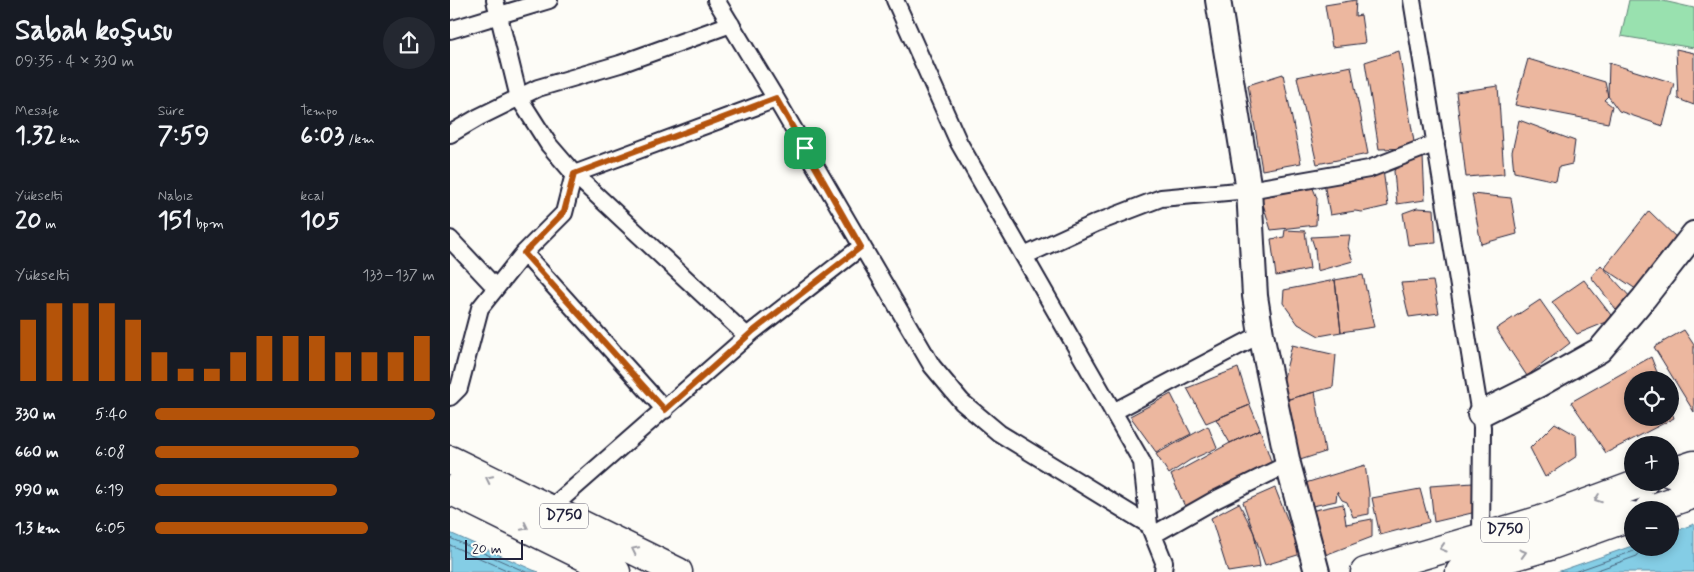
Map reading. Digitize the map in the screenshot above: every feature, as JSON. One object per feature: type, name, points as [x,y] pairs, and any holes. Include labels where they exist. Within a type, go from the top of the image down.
[{"type":"highway","name":"D750","points":[[450,460],[678,572]]},
{"type":"highway","points":[[1679,470],[1694,464]]},
{"type":"highway","name":"D750","points":[[1365,572],[1541,520],[1624,489]]},
{"type":"highway","name":"D750","points":[[450,490],[616,572]]},
{"type":"highway","points":[[1674,501],[1694,494]]},
{"type":"highway","name":"D750","points":[[1460,572],[1549,546],[1624,519]]},
{"type":"street","points":[[495,0],[519,98],[549,145],[574,174],[747,336]]},
{"type":"street","points":[[450,30],[549,0]]},
{"type":"street","points":[[716,0],[776,98],[932,366],[962,402],[999,433],[1151,530]]},
{"type":"street","points":[[895,0],[959,143],[1142,462],[1151,530],[1164,562],[1163,572]]},
{"type":"street","points":[[1218,0],[1249,190],[1255,296],[1261,334],[1288,464],[1317,572]]},
{"type":"street","points":[[1412,0],[1482,427],[1481,537]]},
{"type":"street","points":[[450,134],[479,117],[538,88],[620,64],[731,24]]},
{"type":"street","points":[[574,174],[776,98]]},
{"type":"street","points":[[1024,256],[1096,223],[1161,198],[1249,190],[1369,168],[1436,143]]},
{"type":"street","points":[[450,397],[459,388],[480,308],[524,253],[564,212],[574,174]]},
{"type":"street","points":[[1480,414],[1538,385],[1600,350],[1694,234]]},
{"type":"street","points":[[450,239],[496,288]]},
{"type":"street","points":[[550,509],[747,336],[861,247]]},
{"type":"street","points":[[524,253],[665,410]]},
{"type":"street","points":[[1113,412],[1261,334]]},
{"type":"street","points":[[1151,530],[1288,464]]},
{"type":"green space","points":[[1629,0],[1659,0],[1694,8],[1694,48],[1621,36]]},
{"type":"water","points":[[1694,524],[1694,572],[1557,572],[1624,549],[1624,556],[1679,556],[1679,530]]},
{"type":"water","points":[[450,533],[533,570],[539,572],[450,572]]},
{"type":"building","points":[[1356,0],[1355,16],[1361,15],[1365,43],[1332,47],[1325,5]]},
{"type":"building","points":[[1676,49],[1694,53],[1694,105],[1678,99]]},
{"type":"building","points":[[1399,51],[1415,148],[1379,149],[1365,62]]},
{"type":"building","points":[[1528,59],[1605,82],[1608,96],[1604,100],[1612,106],[1608,123],[1515,105]]},
{"type":"building","points":[[1609,63],[1674,83],[1663,126],[1619,111],[1608,96]]},
{"type":"building","points":[[1351,66],[1368,154],[1317,164],[1297,77]]},
{"type":"building","points":[[1283,74],[1301,163],[1262,170],[1248,85]]},
{"type":"building","points":[[1498,86],[1504,174],[1466,177],[1456,92]]},
{"type":"building","points":[[1519,120],[1575,141],[1572,164],[1559,167],[1556,181],[1514,172],[1512,152]]},
{"type":"building","points":[[1423,157],[1425,200],[1397,204],[1394,171],[1399,161]]},
{"type":"building","points":[[1383,170],[1388,206],[1362,212],[1355,211],[1330,215],[1323,178]]},
{"type":"building","points":[[1310,181],[1317,198],[1316,225],[1271,230],[1259,191]]},
{"type":"building","points":[[1472,194],[1511,198],[1517,234],[1481,244]]},
{"type":"building","points":[[1417,208],[1434,209],[1436,243],[1408,245],[1403,213]]},
{"type":"building","points":[[1649,211],[1682,243],[1642,293],[1604,268]]},
{"type":"building","points":[[1285,230],[1305,231],[1310,269],[1276,276],[1271,239],[1284,237]]},
{"type":"building","points":[[1350,235],[1348,247],[1353,261],[1317,271],[1315,249],[1311,237]]},
{"type":"building","points":[[1601,265],[1632,299],[1619,313],[1591,277]]},
{"type":"building","points":[[1363,275],[1374,327],[1341,332],[1335,280]]},
{"type":"building","points":[[1335,280],[1341,332],[1319,336],[1298,324],[1283,303],[1284,290]]},
{"type":"building","points":[[1584,280],[1614,319],[1577,334],[1552,302]]},
{"type":"building","points":[[1433,281],[1439,313],[1409,317],[1401,283]]},
{"type":"building","points":[[1540,300],[1570,343],[1527,376],[1496,329]]},
{"type":"building","points":[[1684,330],[1694,345],[1694,412],[1679,388],[1679,371],[1669,371],[1654,347]]},
{"type":"building","points":[[1292,345],[1336,355],[1333,387],[1278,402]]},
{"type":"building","points":[[1651,357],[1656,371],[1626,371]]},
{"type":"building","points":[[1238,368],[1250,405],[1206,423],[1187,388]]},
{"type":"building","points":[[1624,372],[1624,426],[1658,426],[1639,436],[1624,436],[1624,444],[1606,453],[1571,402]]},
{"type":"building","points":[[1315,392],[1325,452],[1294,462],[1278,402]]},
{"type":"building","points":[[1171,394],[1191,434],[1156,452],[1130,416]]},
{"type":"building","points":[[1250,405],[1260,429],[1230,443],[1216,419]]},
{"type":"building","points":[[1555,423],[1576,435],[1577,456],[1545,477],[1530,448]]},
{"type":"building","points":[[1208,426],[1217,448],[1190,460],[1169,474],[1156,454]]},
{"type":"building","points":[[1260,429],[1272,464],[1186,509],[1171,475]]},
{"type":"building","points":[[1365,465],[1369,493],[1369,514],[1353,517],[1347,502],[1342,500],[1337,492],[1336,501],[1308,507],[1302,484]]},
{"type":"building","points":[[1473,483],[1476,512],[1434,522],[1430,486]]},
{"type":"building","points":[[1275,488],[1301,554],[1265,565],[1243,502]]},
{"type":"building","points":[[1420,489],[1429,522],[1380,535],[1372,498]]},
{"type":"building","points":[[1239,503],[1254,533],[1260,567],[1228,572],[1211,518]]},
{"type":"building","points":[[1343,504],[1346,524],[1372,519],[1372,537],[1325,555],[1310,511]]},
{"type":"route","points":[[776,98],[805,148],[861,247],[752,332],[665,410],[524,253],[564,212],[574,174],[776,98]]}]
